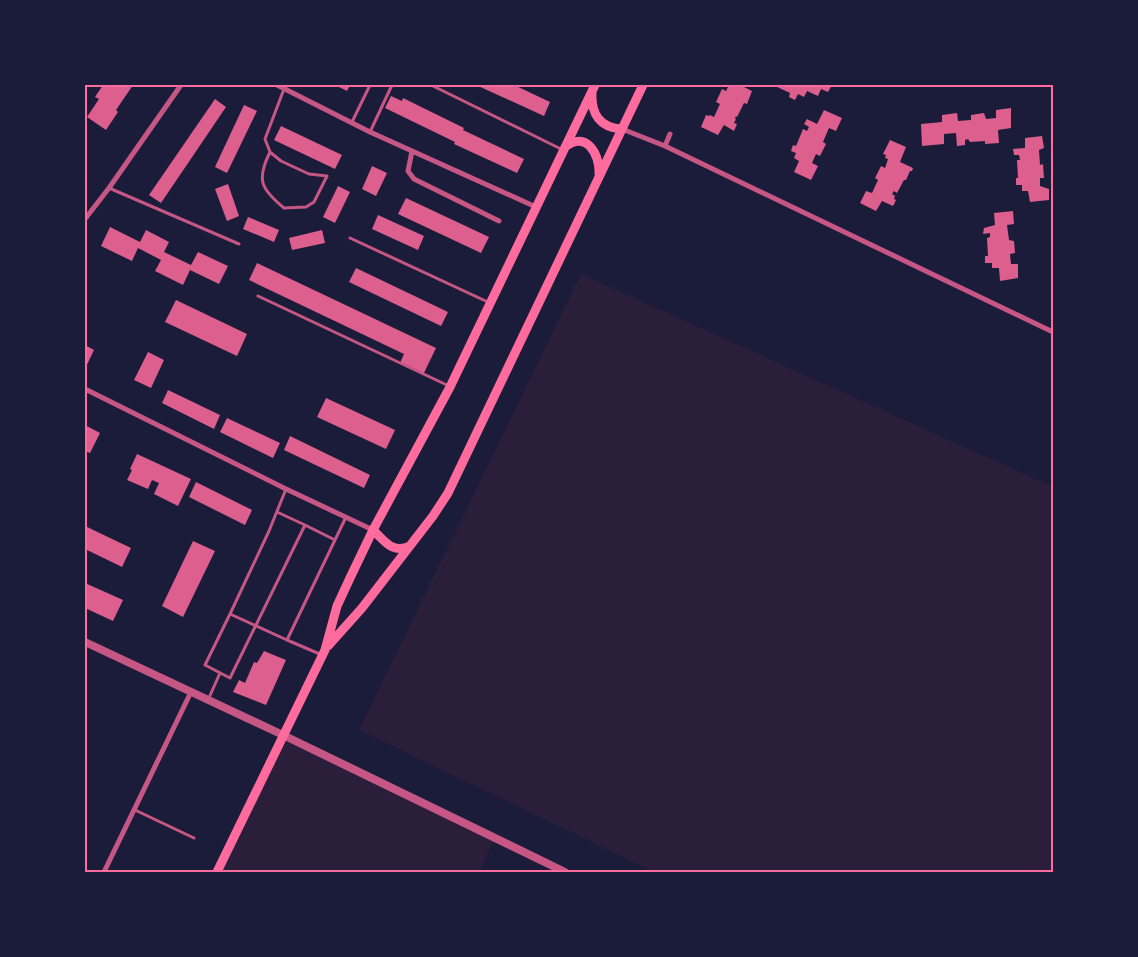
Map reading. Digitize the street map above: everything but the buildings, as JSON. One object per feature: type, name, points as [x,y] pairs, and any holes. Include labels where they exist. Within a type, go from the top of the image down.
[{"type":"main road","points":[[324,653],[411,546],[451,488],[643,85]]},
{"type":"main road","points":[[217,872],[324,653],[341,596],[373,530],[450,387],[593,88]]},
{"type":"main road","points":[[593,88],[592,106],[596,115],[606,125],[622,129]]},
{"type":"main road","points":[[564,148],[571,143],[581,141],[589,145],[598,159],[598,179]]},
{"type":"main road","points":[[373,530],[393,548],[401,549],[411,546]]},
{"type":"street","points":[[85,219],[181,85]]},
{"type":"street","points":[[277,85],[370,132],[536,207]]},
{"type":"street","points":[[622,129],[665,146],[1053,332]]},
{"type":"street","points":[[665,146],[670,134]]},
{"type":"street","points":[[412,151],[408,171],[414,179],[499,221]]},
{"type":"street","points":[[85,390],[373,530]]},
{"type":"street","points":[[85,642],[283,735],[565,872]]},
{"type":"street","points":[[104,872],[191,692]]},
{"type":"lane","points":[[352,122],[370,85]]},
{"type":"lane","points":[[370,132],[392,85]]},
{"type":"lane","points":[[431,85],[564,148]]},
{"type":"lane","points":[[270,152],[264,164],[262,180],[268,193],[284,208],[306,207],[314,202],[327,176],[310,174],[280,161],[270,152],[265,139],[284,88]]},
{"type":"lane","points":[[109,188],[239,244]]},
{"type":"lane","points":[[350,238],[490,303]]},
{"type":"lane","points":[[258,296],[450,387]]},
{"type":"lane","points":[[286,489],[205,665],[230,678],[305,525]]},
{"type":"lane","points":[[277,512],[335,540]]},
{"type":"lane","points":[[287,640],[346,517]]},
{"type":"lane","points":[[230,614],[287,640],[324,653]]},
{"type":"lane","points":[[208,700],[220,673]]},
{"type":"lane","points":[[135,810],[194,838]]},
{"type":"shaded area","points":[[581,274],[1053,487],[1053,872],[654,872],[359,730]]},
{"type":"shaded area","points":[[287,736],[495,838],[479,872],[221,872]]}]
